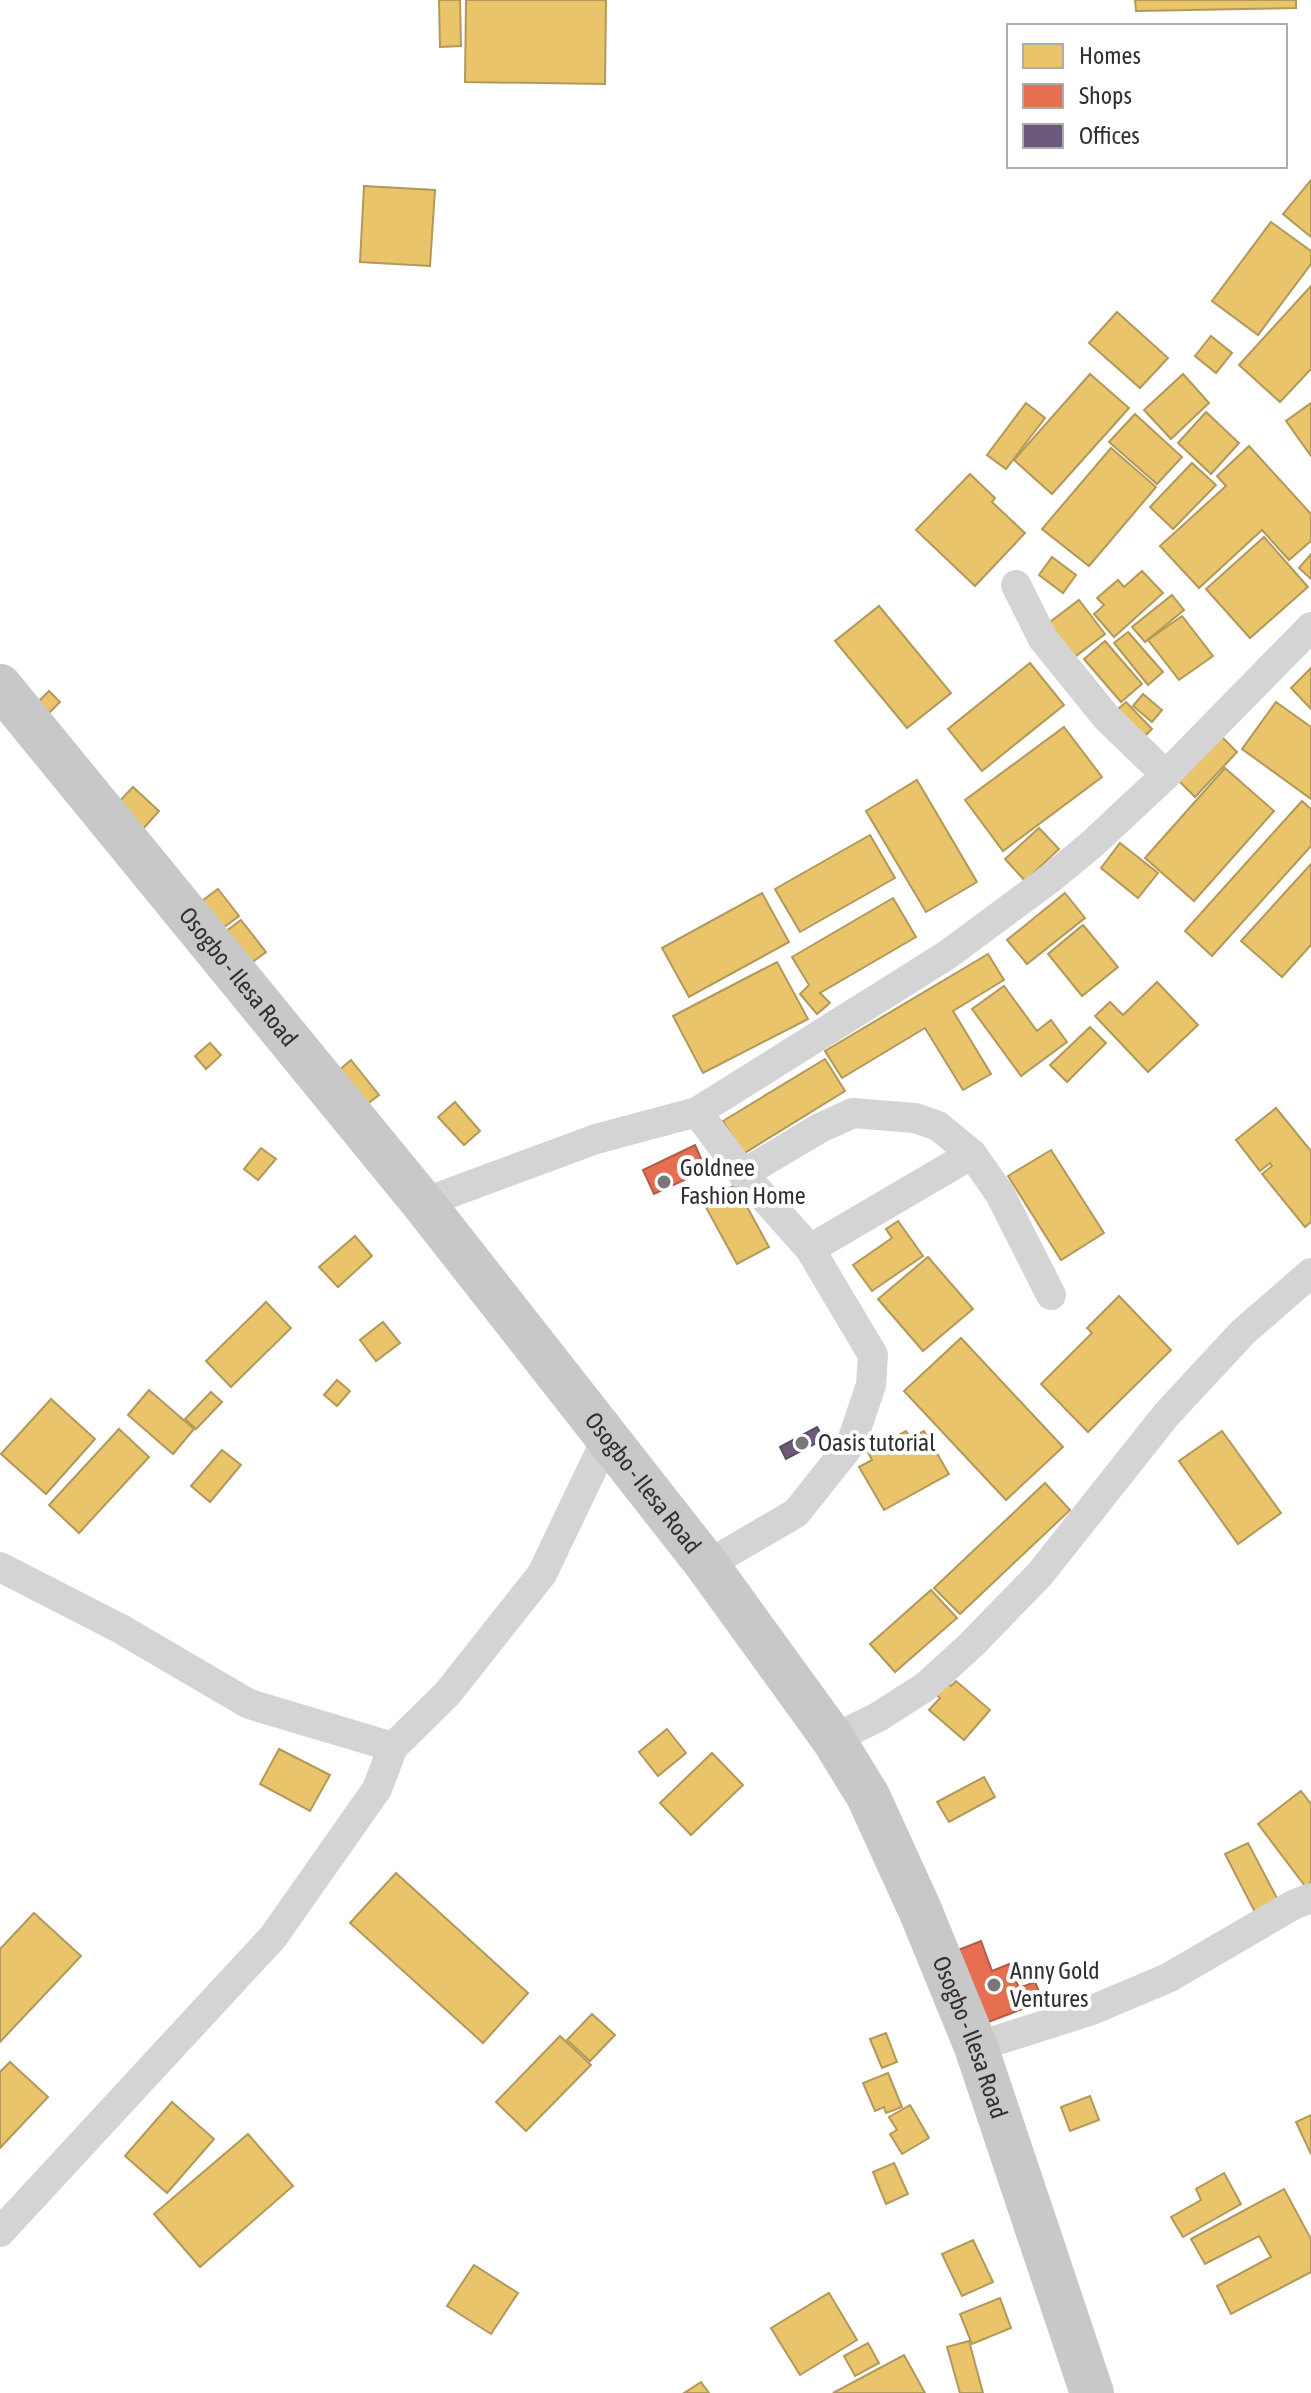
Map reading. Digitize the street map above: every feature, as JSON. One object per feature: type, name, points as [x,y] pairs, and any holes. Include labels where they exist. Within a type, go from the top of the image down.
[{"type":"main road","name":"Osogbo - Ilesa Road","points":[[0,686],[423,1203],[707,1565],[833,1739],[874,1810],[920,1910],[976,2047],[1092,2393]]},
{"type":"street","points":[[1016,585],[1043,639],[1107,718],[1166,775]]},
{"type":"street","points":[[423,1203],[596,1139],[697,1112],[947,955],[1061,870],[1166,775],[1311,627]]},
{"type":"street","points":[[697,1112],[743,1174],[810,1249],[873,1355],[871,1385],[851,1444],[796,1513],[707,1565]]},
{"type":"street","points":[[743,1174],[820,1128],[853,1113],[886,1114],[938,1126],[972,1154],[1000,1194],[1051,1295]]},
{"type":"street","points":[[810,1249],[972,1154]]},
{"type":"street","points":[[833,1739],[878,1717],[925,1687],[971,1645],[1040,1574],[1166,1415],[1243,1332],[1311,1273]]},
{"type":"street","points":[[0,2232],[273,1937],[377,1789],[393,1747],[447,1694],[542,1574],[607,1438]]},
{"type":"street","points":[[0,1567],[121,1629],[249,1704],[393,1747]]},
{"type":"street","points":[[976,2047],[1092,2010],[1168,1978],[1293,1905],[1311,1898]]},
{"type":"building: Homes","points":[[439,0],[460,0],[461,46],[440,47]]},
{"type":"building: Homes","points":[[466,0],[606,0],[605,84],[465,82]]},
{"type":"building: Homes","points":[[1135,0],[1296,0],[1296,8],[1136,11]]},
{"type":"building: Homes","points":[[1311,180],[1311,237],[1283,214]]},
{"type":"building: Homes","points":[[364,186],[435,190],[430,266],[360,262]]},
{"type":"building: Homes","points":[[1271,222],[1311,251],[1311,264],[1258,335],[1212,301]]},
{"type":"building: Homes","points":[[1311,286],[1311,369],[1280,402],[1239,365]]},
{"type":"building: Homes","points":[[1117,312],[1168,358],[1140,388],[1089,343]]},
{"type":"building: Homes","points":[[1211,336],[1232,353],[1216,373],[1195,356]]},
{"type":"building: Homes","points":[[1090,374],[1129,408],[1052,494],[1014,460]]},
{"type":"building: Homes","points":[[1183,374],[1209,403],[1171,439],[1144,410]]},
{"type":"building: Homes","points":[[1026,403],[1045,418],[1006,469],[987,455]]},
{"type":"building: Homes","points":[[1311,403],[1311,456],[1286,421]]},
{"type":"building: Homes","points":[[1206,412],[1239,443],[1211,474],[1178,443]]},
{"type":"building: Homes","points":[[1135,414],[1182,457],[1157,484],[1109,442]]},
{"type":"building: Homes","points":[[1249,446],[1311,514],[1311,541],[1289,560],[1262,530],[1199,588],[1160,546],[1226,486],[1217,476]]},
{"type":"building: Homes","points":[[1111,448],[1156,487],[1089,566],[1042,529]]},
{"type":"building: Homes","points":[[1192,463],[1216,485],[1173,529],[1150,507]]},
{"type":"building: Homes","points":[[970,474],[995,498],[992,502],[1025,533],[975,586],[916,530]]},
{"type":"building: Homes","points":[[1264,537],[1308,587],[1250,638],[1206,589]]},
{"type":"building: Homes","points":[[1311,554],[1311,579],[1299,568]]},
{"type":"building: Homes","points":[[1052,557],[1076,575],[1063,593],[1039,575]]},
{"type":"building: Homes","points":[[1142,571],[1163,593],[1114,637],[1094,614],[1104,605],[1097,598],[1118,580],[1124,587]]},
{"type":"building: Homes","points":[[1172,595],[1184,610],[1145,642],[1132,627]]},
{"type":"building: Homes","points":[[1079,600],[1105,634],[1072,659],[1046,625]]},
{"type":"building: Homes","points":[[879,606],[951,693],[907,728],[835,641]]},
{"type":"building: Homes","points":[[1182,616],[1213,656],[1179,680],[1148,640]]},
{"type":"building: Homes","points":[[1128,632],[1163,672],[1148,685],[1114,643]]},
{"type":"building: Homes","points":[[1105,641],[1142,684],[1121,702],[1084,659]]},
{"type":"building: Homes","points":[[1030,663],[1064,705],[982,771],[948,729]]},
{"type":"building: Homes","points":[[1311,668],[1311,709],[1291,688]]},
{"type":"building: Homes","points":[[49,691],[60,702],[44,718],[33,707]]},
{"type":"building: Homes","points":[[1143,694],[1162,710],[1152,722],[1133,706]]},
{"type":"building: Homes","points":[[1126,702],[1152,729],[1139,742],[1112,714]]},
{"type":"building: Homes","points":[[1276,702],[1311,727],[1311,799],[1242,749]]},
{"type":"building: Homes","points":[[1064,727],[1102,777],[1003,851],[965,800]]},
{"type":"building: Homes","points":[[1216,731],[1237,752],[1195,797],[1174,776]]},
{"type":"building: Homes","points":[[1225,768],[1274,811],[1194,901],[1145,858]]},
{"type":"building: Homes","points":[[917,780],[977,882],[926,912],[866,811]]},
{"type":"building: Homes","points":[[133,787],[159,811],[142,830],[115,806]]},
{"type":"building: Homes","points":[[1302,801],[1311,809],[1311,846],[1212,956],[1185,931]]},
{"type":"building: Homes","points":[[1039,828],[1059,849],[1025,881],[1005,859]]},
{"type":"building: Homes","points":[[870,835],[895,878],[800,932],[775,889]]},
{"type":"building: Homes","points":[[1120,843],[1158,873],[1138,898],[1101,868]]},
{"type":"building: Homes","points":[[1311,864],[1311,945],[1282,977],[1241,941]]},
{"type":"building: Homes","points":[[218,889],[239,916],[219,931],[202,901]]},
{"type":"building: Homes","points":[[762,893],[789,942],[689,997],[662,948]]},
{"type":"building: Homes","points":[[1065,893],[1085,918],[1027,964],[1007,940]]},
{"type":"building: Homes","points":[[893,898],[916,937],[820,993],[830,1003],[817,1014],[800,994],[809,985],[792,957]]},
{"type":"building: Homes","points":[[241,920],[266,952],[246,967],[221,935]]},
{"type":"building: Homes","points":[[1083,925],[1118,967],[1082,996],[1048,954]]},
{"type":"building: Homes","points":[[988,954],[1004,980],[953,1011],[991,1074],[963,1090],[925,1028],[842,1078],[825,1051]]},
{"type":"building: Homes","points":[[777,962],[808,1019],[703,1073],[673,1016]]},
{"type":"building: Homes","points":[[1157,982],[1198,1025],[1148,1072],[1095,1016],[1110,1002],[1123,1015]]},
{"type":"building: Homes","points":[[1004,986],[1037,1031],[1051,1020],[1067,1042],[1021,1076],[972,1009]]},
{"type":"building: Homes","points":[[1090,1027],[1106,1043],[1067,1082],[1050,1065]]},
{"type":"building: Homes","points":[[210,1043],[221,1055],[206,1069],[195,1056]]},
{"type":"building: Homes","points":[[825,1059],[845,1091],[743,1154],[723,1121]]},
{"type":"building: Homes","points":[[351,1060],[379,1095],[363,1107],[336,1073]]},
{"type":"building: Homes","points":[[455,1102],[480,1131],[464,1145],[438,1117]]},
{"type":"building: Homes","points":[[1276,1108],[1311,1151],[1311,1222],[1305,1227],[1262,1174],[1272,1166],[1270,1163],[1260,1171],[1236,1140]]},
{"type":"building: Homes","points":[[261,1148],[276,1159],[258,1180],[244,1169]]},
{"type":"building: Homes","points":[[1051,1150],[1104,1233],[1061,1260],[1008,1176]]},
{"type":"building: Homes","points":[[735,1185],[769,1247],[737,1264],[703,1202]]},
{"type":"building: Homes","points":[[898,1221],[923,1256],[872,1291],[853,1265],[892,1238],[886,1229]]},
{"type":"building: Homes","points":[[355,1236],[372,1256],[338,1287],[319,1267]]},
{"type":"building: Homes","points":[[928,1257],[973,1309],[923,1351],[878,1299]]},
{"type":"building: Homes","points":[[1119,1296],[1171,1350],[1088,1432],[1041,1384],[1092,1333],[1087,1328]]},
{"type":"building: Homes","points":[[266,1302],[291,1328],[231,1387],[206,1361]]},
{"type":"building: Homes","points":[[383,1322],[400,1343],[376,1361],[360,1340]]},
{"type":"building: Homes","points":[[961,1338],[1063,1447],[1006,1500],[904,1391]]},
{"type":"building: Homes","points":[[337,1380],[350,1391],[337,1406],[324,1395]]},
{"type":"building: Homes","points":[[149,1390],[194,1429],[173,1454],[128,1415]]},
{"type":"building: Homes","points":[[211,1392],[222,1402],[196,1429],[185,1419]]},
{"type":"building: Homes","points":[[51,1399],[95,1439],[46,1494],[1,1454]]},
{"type":"building: Homes","points":[[119,1429],[149,1457],[79,1533],[49,1505]]},
{"type":"building: Homes","points":[[906,1431],[910,1438],[924,1431],[949,1474],[884,1510],[859,1467],[872,1460],[868,1452],[880,1444],[885,1453],[891,1449],[887,1441]]},
{"type":"building: Homes","points":[[1222,1431],[1281,1513],[1238,1544],[1179,1461]]},
{"type":"building: Homes","points":[[222,1450],[241,1465],[210,1502],[191,1486]]},
{"type":"building: Homes","points":[[1045,1483],[1070,1510],[960,1614],[934,1588]]},
{"type":"building: Homes","points":[[931,1590],[957,1618],[895,1672],[870,1644]]},
{"type":"building: Homes","points":[[944,1680],[951,1686],[956,1681],[990,1710],[964,1740],[929,1710],[940,1698],[933,1692]]},
{"type":"building: Homes","points":[[667,1729],[686,1753],[658,1776],[639,1752]]},
{"type":"building: Homes","points":[[279,1749],[330,1775],[310,1811],[260,1784]]},
{"type":"building: Homes","points":[[712,1753],[743,1785],[691,1835],[660,1803]]},
{"type":"building: Homes","points":[[984,1777],[995,1797],[949,1822],[937,1802]]},
{"type":"building: Homes","points":[[1301,1791],[1311,1804],[1311,1882],[1305,1886],[1258,1824]]},
{"type":"building: Homes","points":[[1248,1843],[1279,1902],[1256,1914],[1225,1854]]},
{"type":"building: Homes","points":[[396,1873],[528,1993],[483,2043],[350,1923]]},
{"type":"building: Homes","points":[[34,1913],[81,1956],[0,2042],[0,1949]]},
{"type":"building: Homes","points":[[592,2014],[615,2035],[590,2061],[567,2040]]},
{"type":"building: Homes","points":[[886,2033],[897,2062],[882,2068],[870,2039]]},
{"type":"building: Homes","points":[[560,2036],[591,2065],[526,2131],[496,2102]]},
{"type":"building: Homes","points":[[10,2062],[48,2097],[0,2148],[0,2072]]},
{"type":"building: Homes","points":[[888,2073],[902,2107],[886,2113],[884,2107],[875,2111],[863,2083]]},
{"type":"building: Homes","points":[[1090,2096],[1099,2120],[1070,2131],[1061,2107]]},
{"type":"building: Homes","points":[[172,2102],[214,2139],[167,2193],[125,2156]]},
{"type":"building: Homes","points":[[910,2105],[929,2138],[902,2154],[890,2134],[897,2130],[889,2117]]},
{"type":"building: Homes","points":[[1311,2115],[1311,2154],[1296,2122]]},
{"type":"building: Homes","points":[[248,2134],[293,2186],[200,2267],[154,2214]]},
{"type":"building: Homes","points":[[894,2163],[908,2194],[886,2204],[873,2172]]},
{"type":"building: Homes","points":[[1224,2173],[1241,2204],[1183,2237],[1171,2217],[1201,2200],[1196,2189]]},
{"type":"building: Homes","points":[[1284,2189],[1311,2239],[1311,2272],[1231,2314],[1217,2286],[1271,2257],[1259,2236],[1205,2264],[1191,2239]]},
{"type":"building: Homes","points":[[973,2240],[993,2282],[962,2296],[942,2254]]},
{"type":"building: Homes","points":[[474,2265],[518,2293],[491,2334],[447,2306]]},
{"type":"building: Homes","points":[[829,2293],[857,2340],[800,2375],[771,2328]]},
{"type":"building: Homes","points":[[1000,2298],[1011,2328],[972,2344],[960,2314]]},
{"type":"building: Homes","points":[[969,2341],[983,2393],[960,2393],[947,2347]]},
{"type":"building: Homes","points":[[868,2343],[879,2363],[855,2376],[844,2356]]},
{"type":"building: Homes","points":[[904,2355],[925,2393],[833,2393]]},
{"type":"building: Homes","points":[[701,2382],[709,2393],[684,2393]]},
{"type":"building: Shops","name":"Goldnee Fashion Home","points":[[695,1145],[706,1170],[654,1194],[643,1170]]},
{"type":"building: Shops","name":"Anny Gold Ventures","points":[[981,1941],[992,1971],[1009,1964],[1019,1988],[1035,1982],[1043,2001],[986,2023],[958,1950]]},
{"type":"building: Offices","name":"Oasis tutorial","points":[[817,1427],[824,1439],[786,1459],[780,1447]]},
{"type":"place","name":"Goldnee Fashion Home","points":[[664,1182]]},
{"type":"place","name":"Oasis tutorial","points":[[802,1443]]},
{"type":"place","name":"Anny Gold Ventures","points":[[994,1985]]}]
